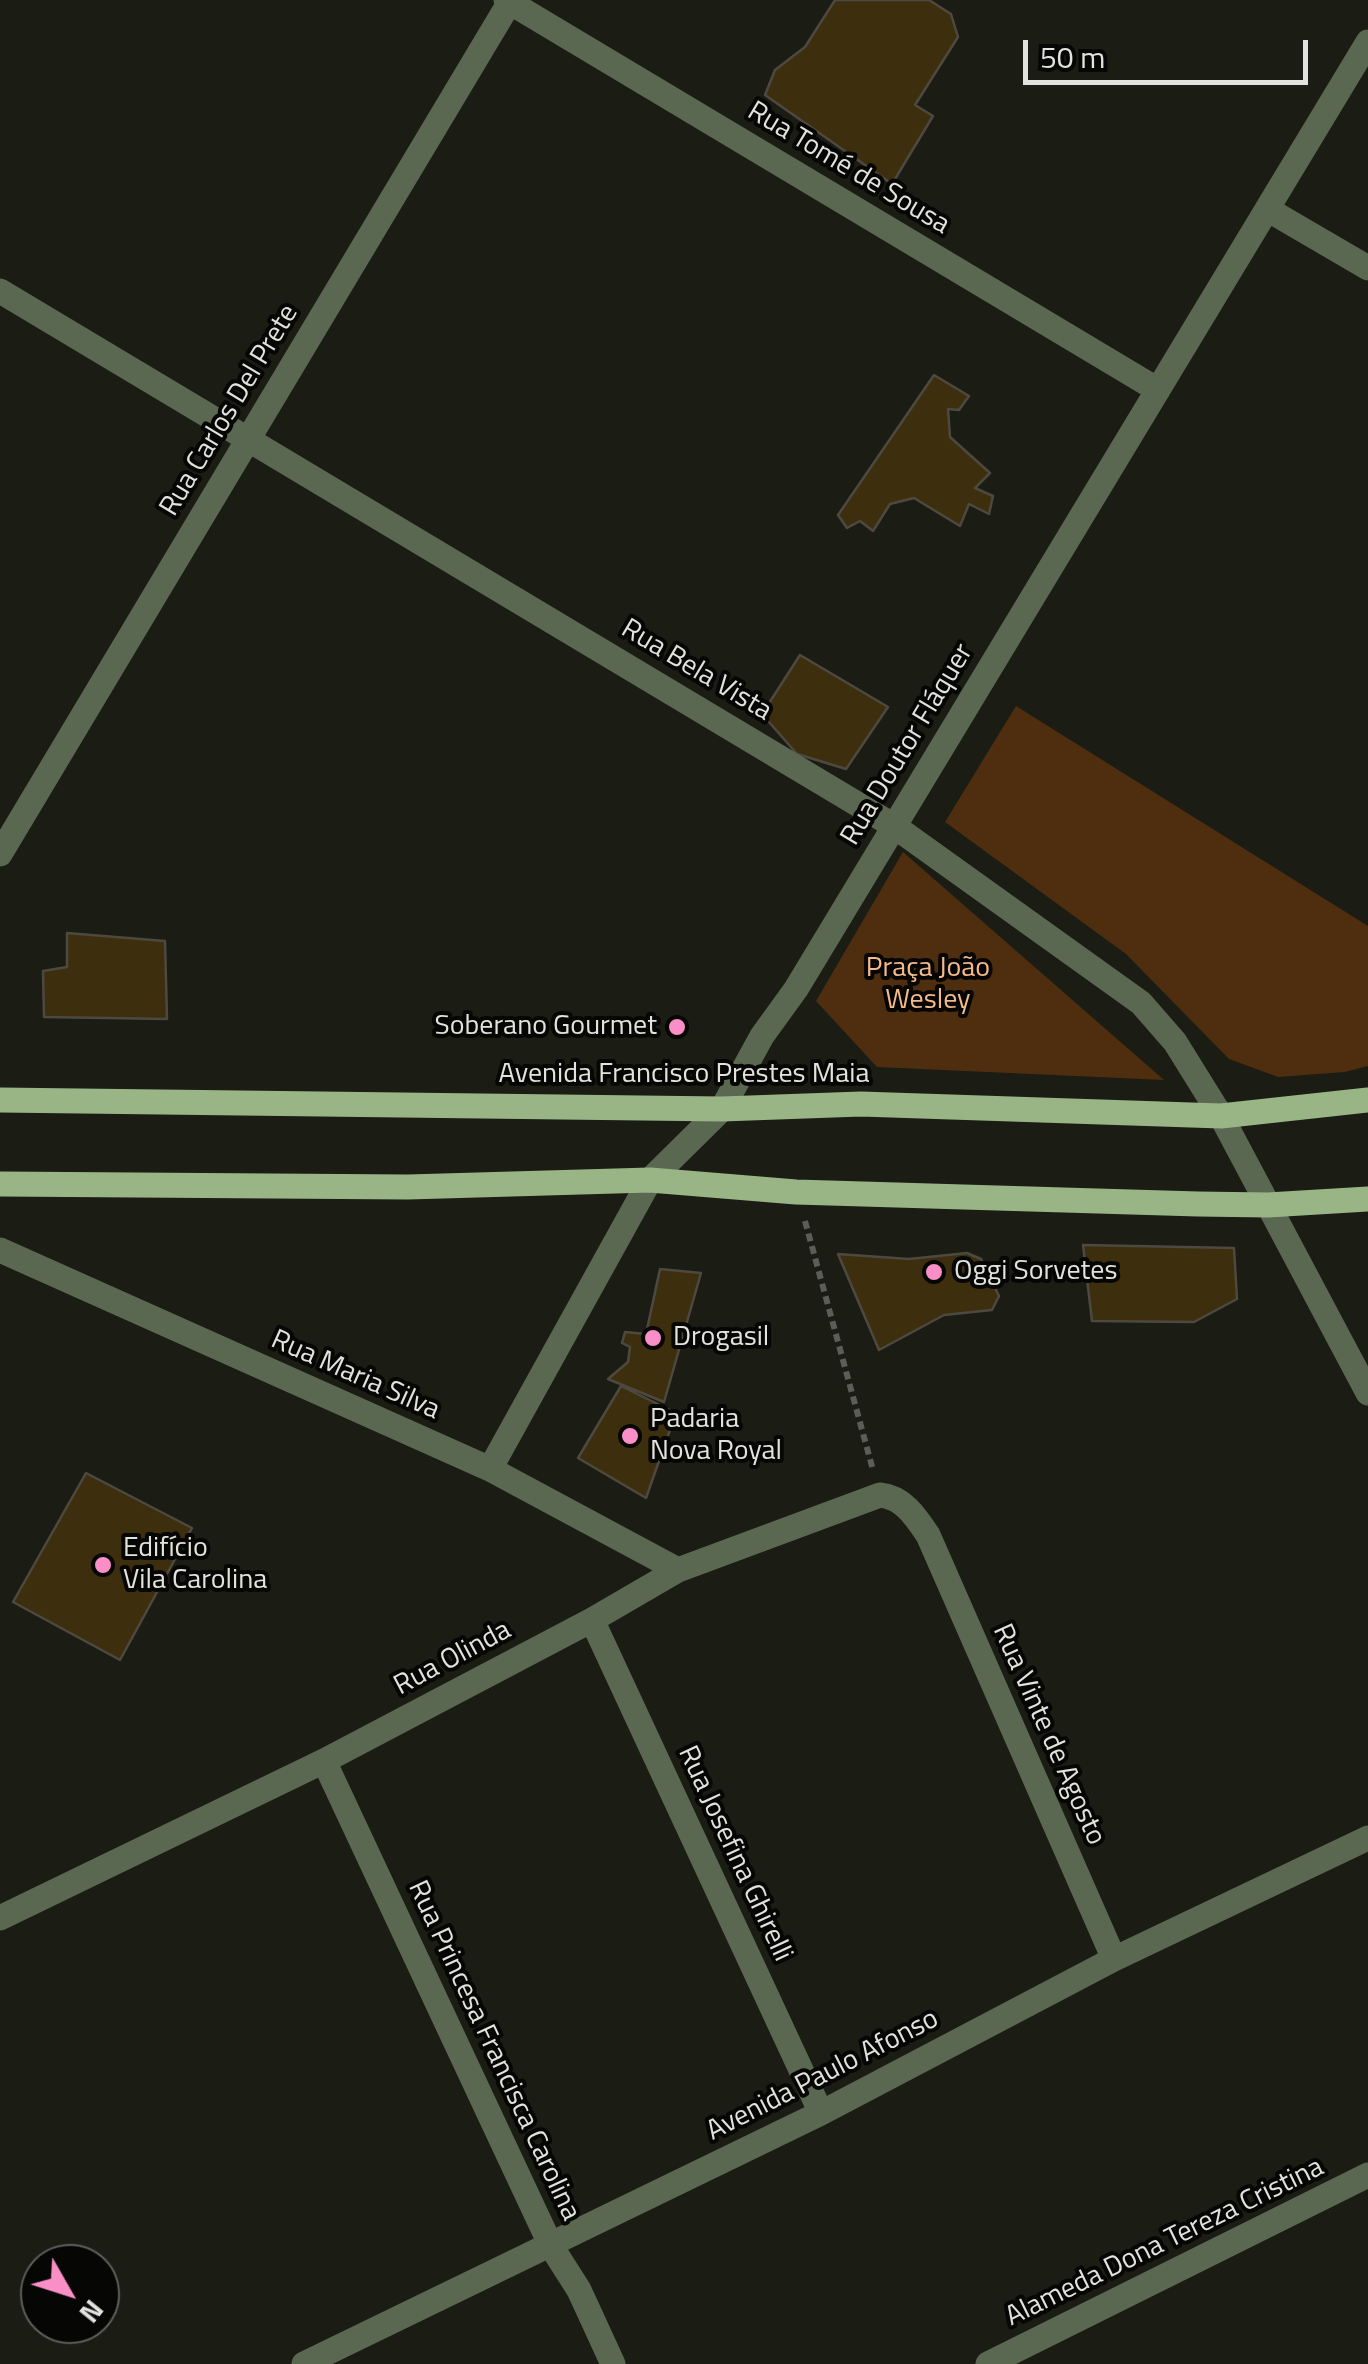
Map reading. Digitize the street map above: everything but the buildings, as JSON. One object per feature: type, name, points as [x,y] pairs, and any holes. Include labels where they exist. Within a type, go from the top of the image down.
[{"type":"main road","name":"Avenida Francisco Prestes Maia","points":[[0,1100],[722,1110],[860,1104],[1220,1116],[1368,1100]]},
{"type":"main road","points":[[0,1184],[408,1187],[650,1180],[796,1192],[1268,1205],[1368,1199]]},
{"type":"street","name":"Rua Tomé de Sousa","points":[[509,1],[1158,390]]},
{"type":"street","name":"Rua Carlos Del Prete","points":[[0,854],[509,1]]},
{"type":"street","name":"Rua Doutor Fláquer","points":[[490,1469],[650,1180],[722,1110],[762,1036],[796,989],[1368,42]]},
{"type":"street","points":[[1267,208],[1368,268]]},
{"type":"street","name":"Rua Bela Vista","points":[[0,292],[894,826],[1141,1003],[1175,1042],[1220,1116],[1368,1394]]},
{"type":"street","name":"Rua Maria Silva","points":[[0,1250],[490,1469],[678,1570]]},
{"type":"street","name":"Rua Olinda","points":[[0,1918],[324,1761],[592,1620],[678,1570],[880,1495],[902,1502],[928,1535]]},
{"type":"street","name":"Rua Vinte de Agosto","points":[[928,1535],[1114,1960]]},
{"type":"street","name":"Rua Josefina Ghirelli","points":[[592,1620],[822,2113]]},
{"type":"street","name":"Rua Princesa Francisca Carolina","points":[[324,1761],[551,2246],[580,2290],[614,2364]]},
{"type":"street","name":"Avenida Paulo Afonso","points":[[304,2364],[822,2113],[1114,1960],[1368,1838]]},
{"type":"street","name":"Alameda Dona Tereza Cristina","points":[[988,2364],[1368,2175]]},
{"type":"path","points":[[796,1192],[867,1450]]},
{"type":"green space","points":[[1016,706],[1368,926],[1368,1066],[1345,1072],[1278,1077],[1229,1059],[1126,954],[945,822]]},
{"type":"green space","name":"Praça João Wesley","points":[[903,852],[1164,1080],[877,1067],[816,1001]]},
{"type":"place","name":"Soberano Gourmet","points":[[677,1027]]},
{"type":"place","name":"Oggi Sorvetes","points":[[934,1272]]},
{"type":"place","name":"Drogasil","points":[[653,1338]]},
{"type":"place","name":"Padaria Nova Royal","points":[[630,1436]]},
{"type":"place","name":"Edifício Vila Carolina","points":[[103,1565]]}]
